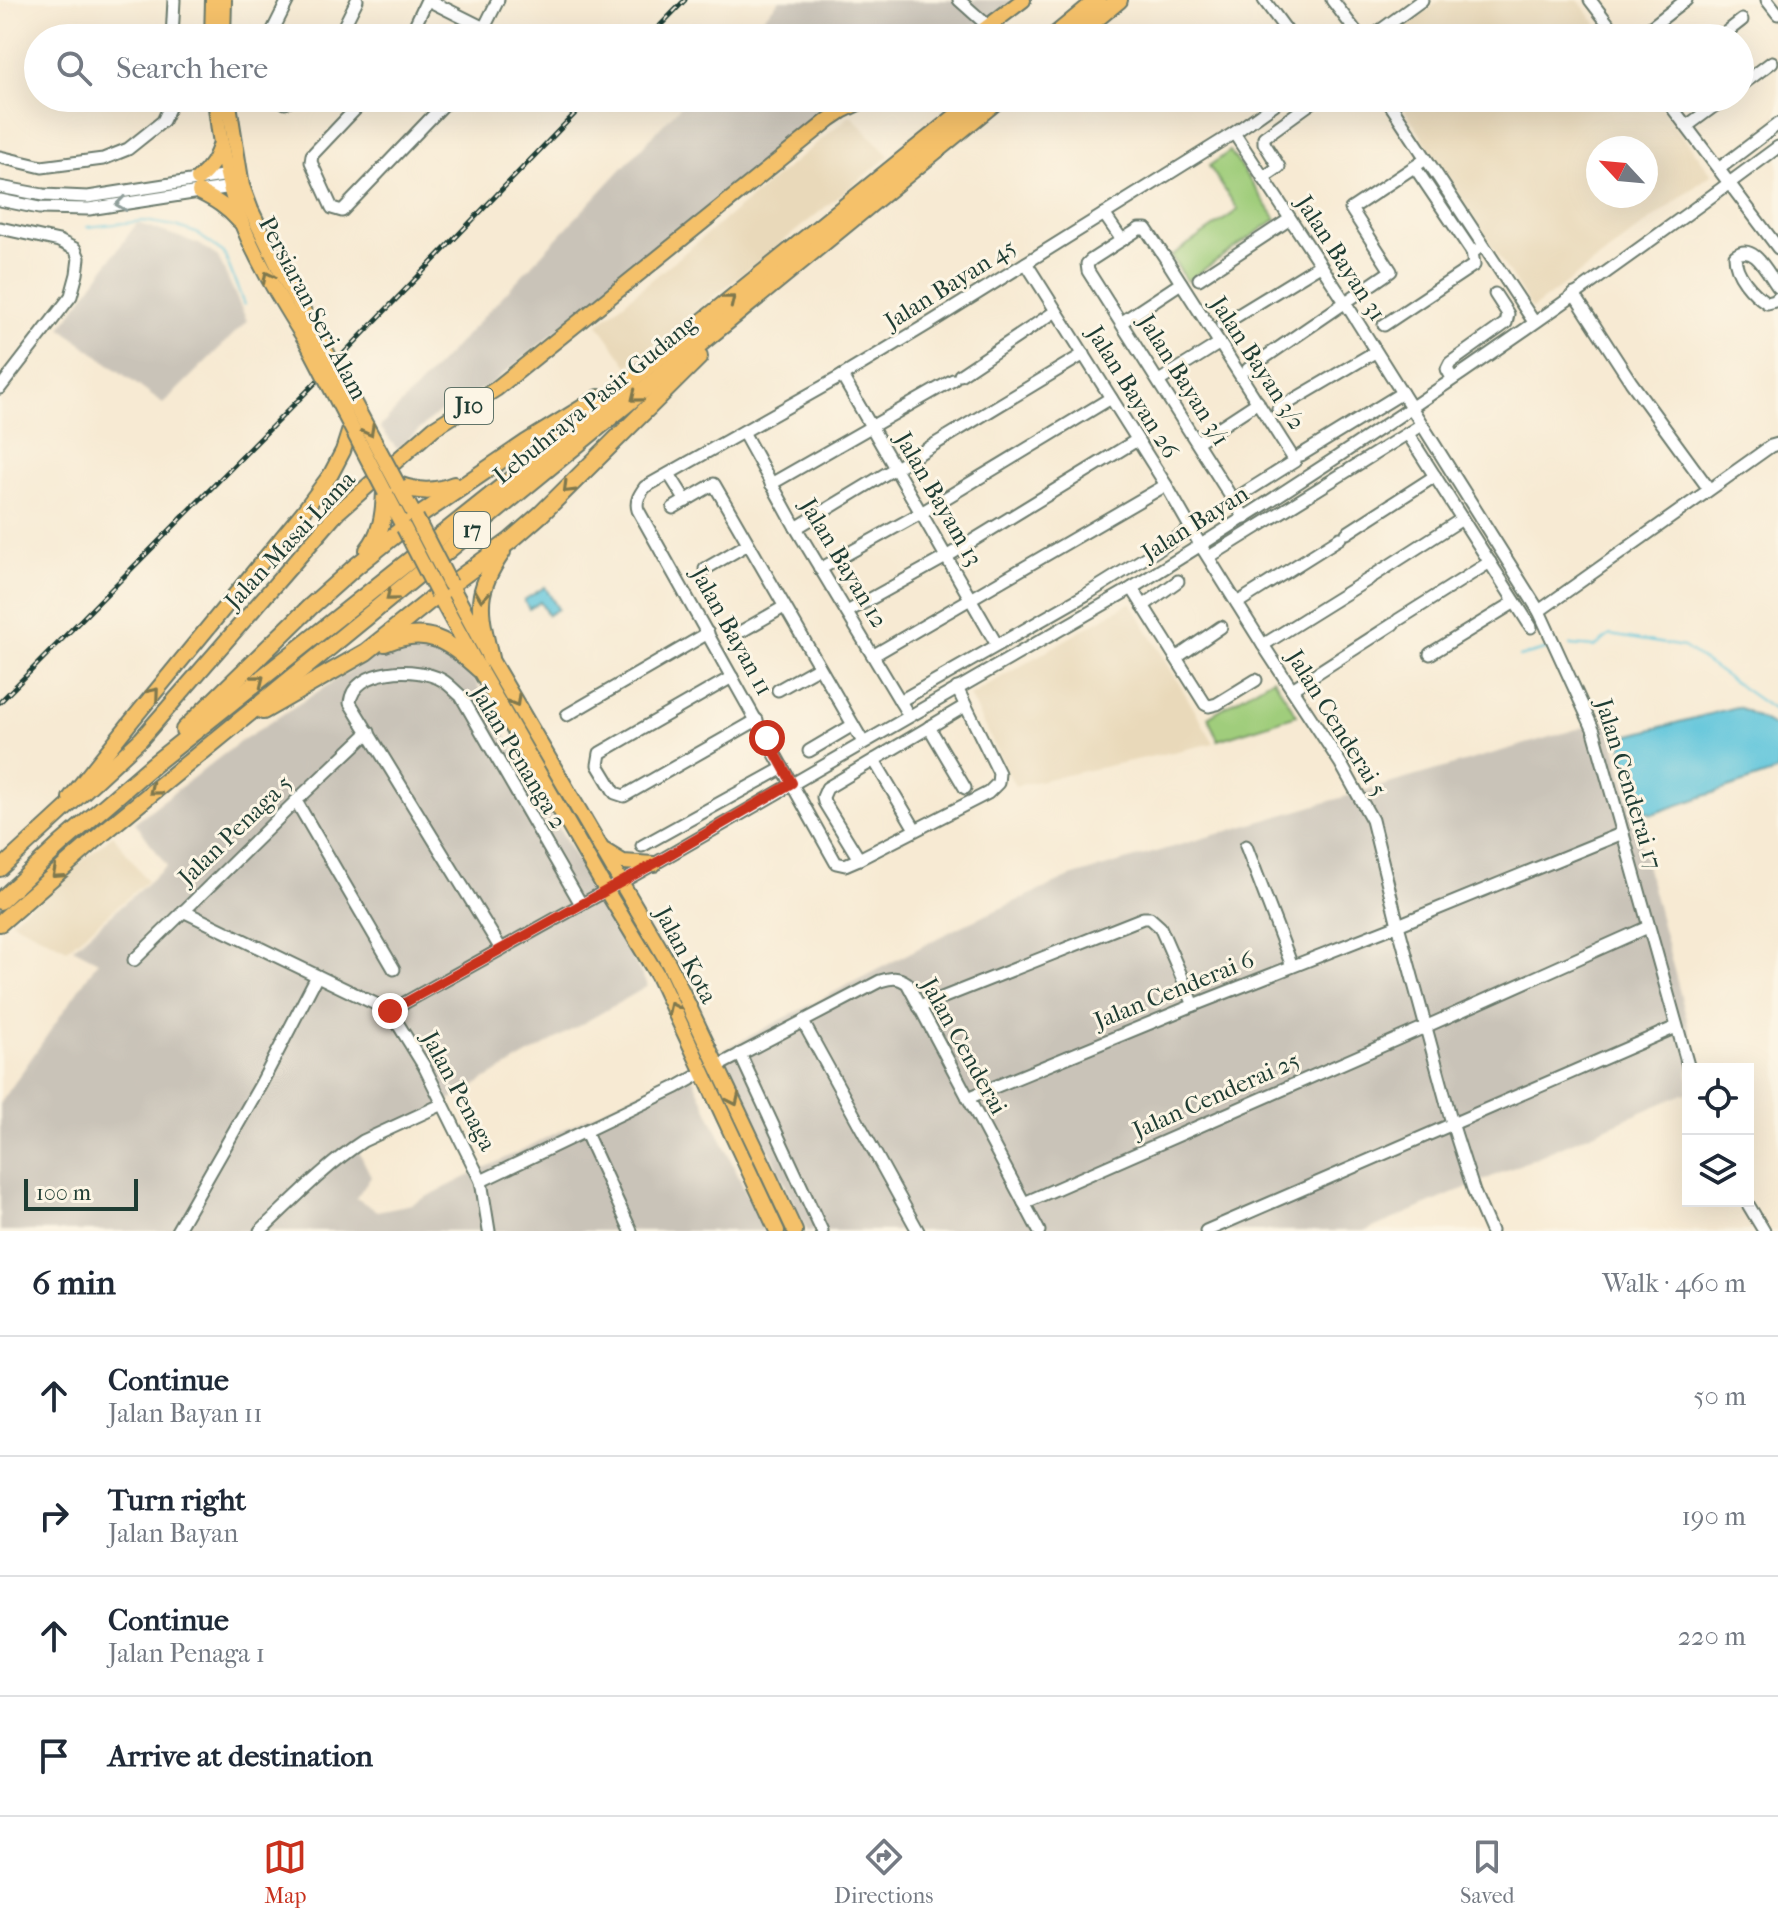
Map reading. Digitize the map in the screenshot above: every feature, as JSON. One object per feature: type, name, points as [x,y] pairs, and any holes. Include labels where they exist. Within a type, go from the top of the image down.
[{"type":"highway","points":[[1069,24],[1098,0]]},
{"type":"highway","points":[[1090,24],[1119,0]]},
{"type":"highway","name":"Lebuhraya Pasir Gudang","points":[[0,901],[154,764],[571,432],[962,112]]},
{"type":"highway","name":"Lebuhraya Pasir Gudang","points":[[0,923],[204,749],[983,112]]},
{"type":"highway","points":[[366,652],[541,514],[740,312]]},
{"type":"highway","points":[[154,764],[214,700],[355,567],[474,477],[582,408],[626,384]]},
{"type":"highway","points":[[355,567],[381,528],[391,488],[429,492],[474,477]]},
{"type":"highway","points":[[484,664],[481,593],[485,579],[510,541]]},
{"type":"highway","points":[[204,749],[366,652],[397,638],[426,635],[484,664]]},
{"type":"main road","points":[[212,24],[213,0]]},
{"type":"main road","points":[[223,24],[224,0]]},
{"type":"main road","points":[[991,24],[1023,0]]},
{"type":"main road","name":"Persiaran Seri Alam","points":[[217,112],[222,142],[235,180],[282,274],[351,426],[391,488]]},
{"type":"main road","name":"Persiaran Seri Alam","points":[[229,112],[239,214],[246,231],[270,281],[313,341],[444,589]]},
{"type":"main road","name":"Jalan Masai Lama","points":[[0,869],[141,739],[338,512],[434,428],[496,389],[840,112]]},
{"type":"main road","points":[[222,142],[198,186],[228,209],[246,231]]},
{"type":"main road","points":[[51,824],[105,753],[303,512],[331,474],[351,426]]},
{"type":"main road","name":"Jalan Kota","points":[[444,589],[606,890],[658,976],[777,1231]]},
{"type":"main road","name":"Jalan Kota","points":[[484,664],[601,849],[669,964],[795,1231]]},
{"type":"main road","points":[[105,753],[105,762],[115,765]]},
{"type":"main road","points":[[601,849],[623,862],[654,864]]},
{"type":"street","points":[[173,24],[174,0]]},
{"type":"street","points":[[345,24],[357,0]]},
{"type":"street","points":[[416,24],[427,0],[467,24]]},
{"type":"street","points":[[486,24],[498,0]]},
{"type":"street","points":[[959,0],[986,24]]},
{"type":"street","points":[[1264,0],[1282,24]]},
{"type":"street","points":[[1332,0],[1350,24]]},
{"type":"street","points":[[1396,0],[1405,12]]},
{"type":"street","points":[[1389,24],[1422,0]]},
{"type":"street","points":[[1655,24],[1686,0]]},
{"type":"street","points":[[1767,0],[1778,14]]},
{"type":"street","points":[[275,24],[284,1]]},
{"type":"street","points":[[1597,2],[1610,24]]},
{"type":"street","points":[[1737,24],[1742,20]]},
{"type":"street","points":[[1754,76],[1772,62]]},
{"type":"street","points":[[0,157],[42,167],[103,159],[128,149],[163,121],[167,112]]},
{"type":"street","points":[[353,112],[312,155],[311,162],[332,208],[337,211],[342,211],[437,112]]},
{"type":"street","name":"Jalan Bayan 45","points":[[637,500],[645,487],[842,376],[1263,112]]},
{"type":"street","points":[[1263,178],[1279,167],[1264,143],[1264,137],[1297,112]]},
{"type":"street","points":[[1395,112],[1534,322]]},
{"type":"street","points":[[1676,112],[1778,248]]},
{"type":"street","points":[[1687,126],[1706,112]]},
{"type":"street","points":[[1720,168],[1778,124]]},
{"type":"street","name":"Jalan Bayan 31","points":[[1234,133],[1410,407]]},
{"type":"street","name":"Jalan Bayan","points":[[390,1011],[654,864],[1201,546],[1534,322],[1778,147]]},
{"type":"street","points":[[1248,369],[1391,271],[1351,209],[1426,159]]},
{"type":"street","points":[[1384,325],[1474,265],[1472,252],[1416,169]]},
{"type":"street","points":[[0,200],[39,208],[89,209],[235,180]]},
{"type":"street","points":[[0,187],[43,195],[88,197],[198,186]]},
{"type":"street","points":[[1104,214],[1122,240]]},
{"type":"street","points":[[1199,279],[1290,219]]},
{"type":"street","points":[[0,228],[59,241],[75,249],[79,258],[71,296],[0,388]]},
{"type":"street","name":"Jalan Bayan 3/2","points":[[1122,240],[1142,228],[1146,229],[1295,461],[1233,500]]},
{"type":"street","name":"Jalan Bayan 3/1","points":[[1122,240],[1087,264],[1088,271],[1245,518]]},
{"type":"street","points":[[1472,252],[1483,245]]},
{"type":"street","points":[[1778,287],[1756,256],[1741,251],[1735,256],[1738,271],[1757,296],[1767,303],[1778,298]]},
{"type":"street","name":"Jalan Bayan 26","points":[[1026,263],[1201,546]]},
{"type":"street","points":[[1222,325],[1320,265]]},
{"type":"street","points":[[1122,322],[1181,283]]},
{"type":"street","points":[[1452,378],[1447,369],[1450,363],[1506,323],[1508,314],[1495,294]]},
{"type":"street","points":[[1574,294],[1631,382],[1709,489]]},
{"type":"street","points":[[771,484],[957,378],[1056,311]]},
{"type":"street","points":[[1159,381],[1220,343]]},
{"type":"street","points":[[1278,409],[1375,352]]},
{"type":"street","points":[[796,528],[1084,354]]},
{"type":"street","name":"Jalan Bayam 13","points":[[842,376],[997,645]]},
{"type":"street","points":[[1301,455],[1402,393]]},
{"type":"street","points":[[820,569],[921,513],[1111,398]]},
{"type":"street","points":[[1197,442],[1258,402]]},
{"type":"street","name":"Jalan Cenderai 17","points":[[1410,407],[1539,611],[1594,731],[1687,1063]]},
{"type":"street","points":[[1209,557],[1421,425]]},
{"type":"street","name":"Jalan Bayan 12","points":[[743,432],[796,528],[909,716]]},
{"type":"street","points":[[1408,434],[1531,627]]},
{"type":"street","points":[[847,612],[946,557],[1137,440]]},
{"type":"street","points":[[1539,611],[1709,489],[1778,444]]},
{"type":"street","points":[[669,474],[686,501]]},
{"type":"street","points":[[1237,603],[1435,476]]},
{"type":"street","points":[[673,508],[714,484],[863,742]]},
{"type":"street","points":[[874,655],[1166,485]]},
{"type":"street","name":"Jalan Bayan 11","points":[[637,500],[638,510],[836,863],[845,865],[859,859]]},
{"type":"street","points":[[1263,645],[1462,519]]},
{"type":"street","points":[[900,701],[1087,594],[1191,529]]},
{"type":"street","points":[[705,569],[748,544]]},
{"type":"street","name":"Jalan Cenderai 5","points":[[1201,546],[1341,764],[1372,820],[1452,1123],[1474,1192],[1491,1231]]},
{"type":"street","points":[[1292,689],[1490,562]]},
{"type":"street","points":[[1143,606],[1178,581]]},
{"type":"street","points":[[1132,588],[1202,701],[1209,706],[1217,704],[1256,680]]},
{"type":"street","points":[[1430,654],[1515,602]]},
{"type":"street","points":[[742,631],[784,607]]},
{"type":"street","points":[[1176,658],[1221,627]]},
{"type":"street","points":[[567,715],[708,633]]},
{"type":"street","points":[[778,690],[819,667]]},
{"type":"street","name":"Jalan Penanga 2","points":[[369,732],[350,703],[351,694],[356,688],[372,677],[393,671],[416,671],[441,679],[461,696],[581,904]]},
{"type":"street","points":[[732,677],[600,753],[598,765],[615,793],[624,796],[757,720]]},
{"type":"street","points":[[957,688],[999,773],[998,783],[988,793],[859,859],[824,802],[824,791],[965,706]]},
{"type":"street","points":[[809,751],[853,725]]},
{"type":"street","points":[[929,727],[965,788]]},
{"type":"street","points":[[369,732],[501,949]]},
{"type":"street","name":"Jalan Penaga 5","points":[[134,960],[369,732]]},
{"type":"street","points":[[874,760],[915,829]]},
{"type":"street","points":[[642,846],[783,768]]},
{"type":"street","points":[[296,801],[394,969]]},
{"type":"street","name":"Jalan Cenderai 6","points":[[968,1098],[1623,833]]},
{"type":"street","points":[[1246,846],[1292,966]]},
{"type":"street","points":[[183,911],[390,1011]]},
{"type":"street","points":[[919,1007],[1136,919],[1150,918],[1160,927],[1194,1005]]},
{"type":"street","name":"Jalan Cenderai 25","points":[[1024,1203],[1648,927]]},
{"type":"street","points":[[177,1231],[261,1084],[317,976]]},
{"type":"street","name":"Jalan Cenderai","points":[[718,1066],[880,981],[900,978],[907,983],[1039,1231]]},
{"type":"street","name":"Jalan Penaga","points":[[390,1011],[424,1066],[481,1181],[489,1231]]},
{"type":"street","points":[[803,1022],[918,1231]]},
{"type":"street","points":[[1206,1231],[1676,1027]]},
{"type":"street","points":[[740,1054],[822,1231]]},
{"type":"street","points":[[481,1181],[702,1073]]},
{"type":"street","points":[[260,1231],[331,1165],[363,1141],[443,1104]]},
{"type":"street","points":[[585,1131],[631,1231]]},
{"type":"street","points":[[1750,1207],[1764,1231]]},
{"type":"shaded area","points":[[780,0],[1014,0],[984,24],[757,24]]},
{"type":"shaded area","points":[[1441,0],[1578,0],[1596,24],[1408,24]]},
{"type":"shaded area","points":[[675,112],[826,112],[491,384],[437,414],[397,449],[380,427]]},
{"type":"shaded area","points":[[1406,112],[1665,112],[1712,174],[1532,309]]},
{"type":"shaded area","points":[[851,115],[889,156],[628,366],[598,324]]},
{"type":"shaded area","points":[[137,223],[199,244],[218,257],[247,321],[163,404],[61,328]]},
{"type":"shaded area","points":[[1131,602],[1214,743],[1015,786],[969,696]]},
{"type":"shaded area","points":[[406,642],[432,646],[473,677],[648,986],[359,1152],[371,1176],[356,1198],[377,1211],[412,1204],[688,1068],[764,1231],[0,1231],[0,1104],[98,961],[73,948],[167,866],[135,822],[241,741],[376,654]]},
{"type":"shaded area","points":[[1608,720],[1698,1063],[1682,1063],[1682,1095],[1366,1231],[807,1231],[722,1051],[957,928],[1070,877]]},
{"type":"shaded area","points":[[113,835],[147,881],[67,949],[11,921]]},
{"type":"green space","points":[[1230,151],[1276,219],[1187,281],[1171,256],[1238,210],[1209,166]]},
{"type":"green space","points":[[1273,678],[1297,715],[1218,740],[1208,717]]},
{"type":"water","points":[[545,587],[558,609],[548,615],[540,602],[529,609],[524,600]]},
{"type":"water","points":[[1736,707],[1778,729],[1778,771],[1652,814],[1644,810],[1638,804],[1622,748],[1623,740],[1627,736]]},
{"type":"waterway","points":[[87,227],[144,221],[196,233],[224,253],[244,305]]},
{"type":"waterway","points":[[1570,645],[1595,647],[1610,635],[1684,647],[1778,713]]},
{"type":"waterway","points":[[1520,657],[1548,649]]},
{"type":"railway","points":[[662,24],[685,0]]},
{"type":"railway","points":[[0,702],[327,371],[577,112]]},
{"type":"route","points":[[390,1011],[792,783],[767,738]]}]
